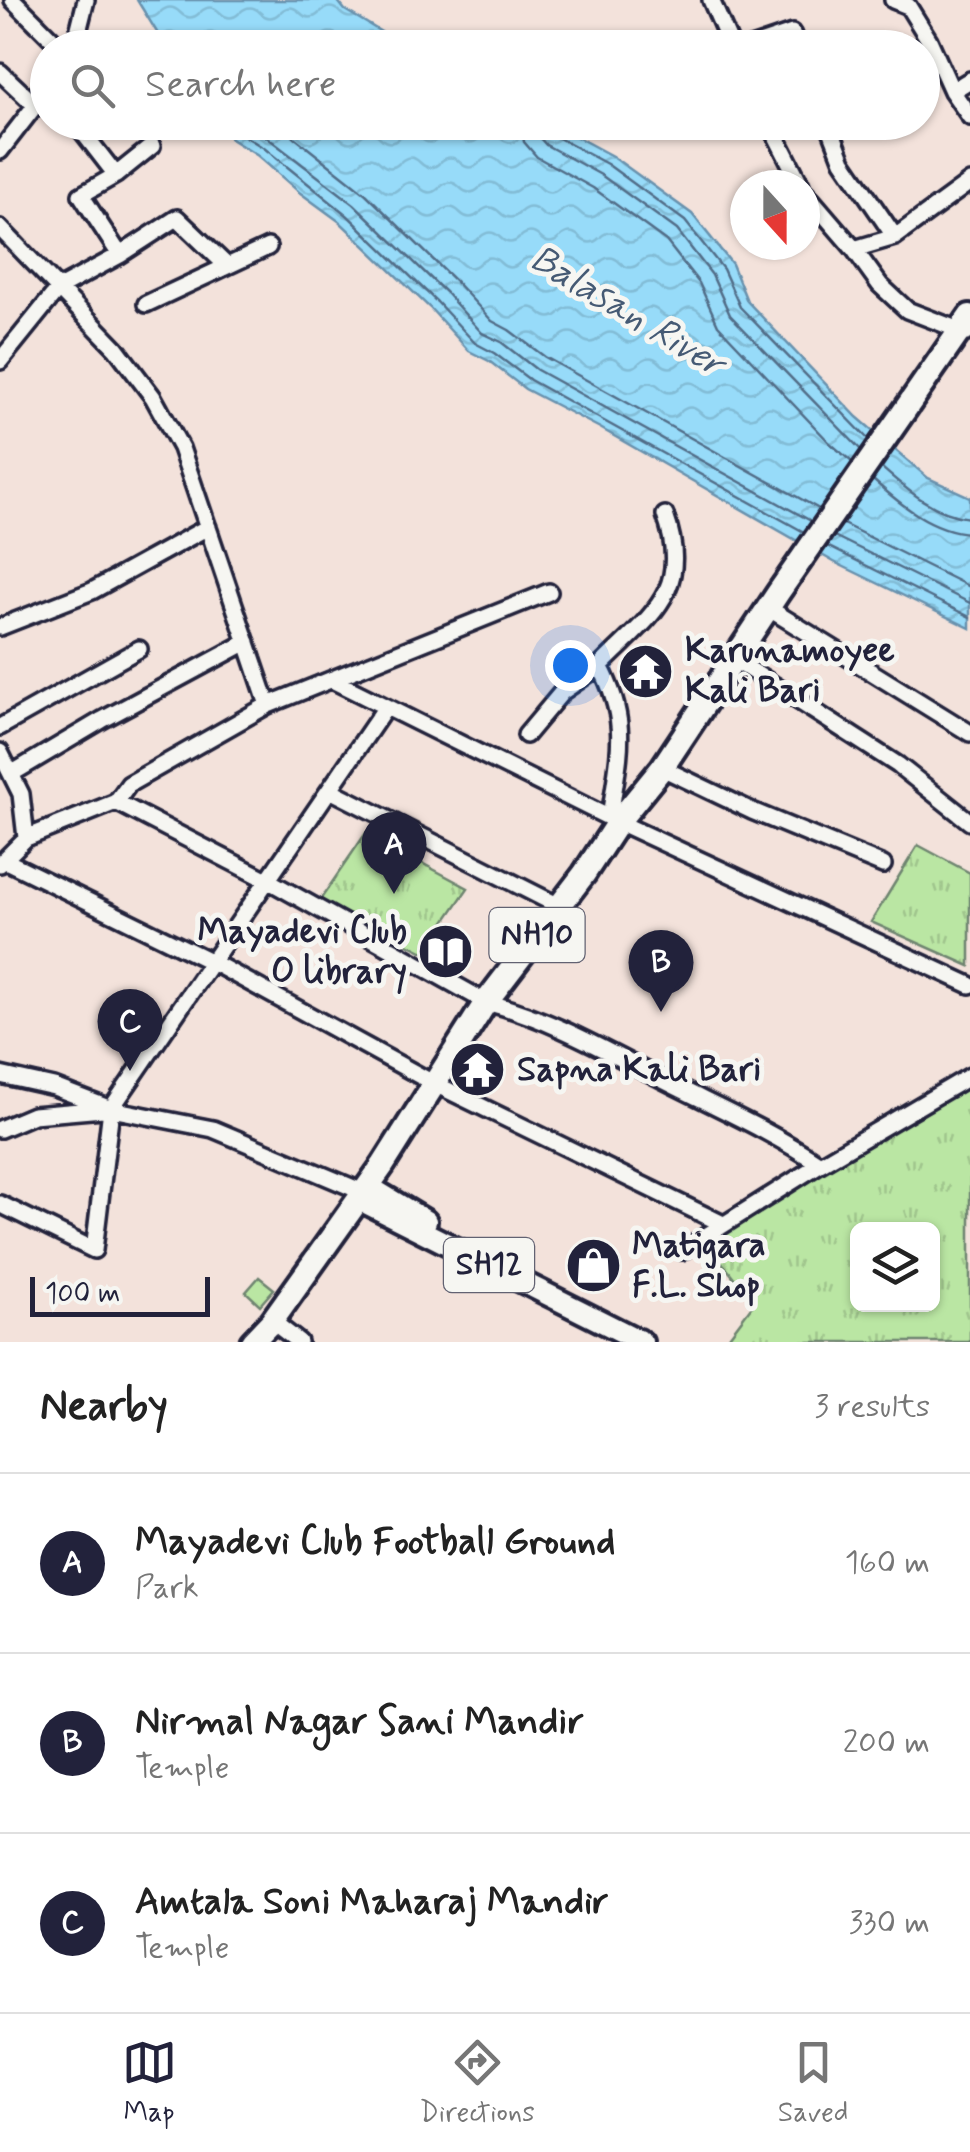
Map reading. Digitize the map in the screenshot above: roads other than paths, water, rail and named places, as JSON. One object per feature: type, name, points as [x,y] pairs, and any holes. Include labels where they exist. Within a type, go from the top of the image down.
[{"type":"highway","name":"NH10","points":[[252,1342],[272,1321],[383,1165],[486,1002],[559,906],[614,820],[662,768],[773,600],[967,327]]},
{"type":"highway","points":[[235,1342],[300,1280]]},
{"type":"main road","points":[[383,1165],[386,1186],[394,1200]]},
{"type":"main road","name":"SH12","points":[[363,1192],[394,1200],[504,1272]]},
{"type":"main road","name":"SH12","points":[[363,1192],[504,1272],[642,1342]]},
{"type":"street","points":[[13,0],[44,30]]},
{"type":"street","points":[[78,30],[86,0]]},
{"type":"street","points":[[711,0],[724,30]]},
{"type":"street","points":[[892,0],[908,6],[923,30]]},
{"type":"street","points":[[940,64],[970,116]]},
{"type":"street","points":[[0,72],[30,101]]},
{"type":"street","points":[[952,91],[970,80]]},
{"type":"street","points":[[0,152],[30,113]]},
{"type":"street","points":[[89,140],[116,175]]},
{"type":"street","points":[[778,140],[793,170]]},
{"type":"street","points":[[835,140],[844,162],[895,237]]},
{"type":"street","points":[[120,255],[81,195],[116,175],[152,146]]},
{"type":"street","points":[[854,248],[895,237],[970,182]]},
{"type":"street","points":[[820,209],[880,285],[906,310],[967,327]]},
{"type":"street","points":[[0,361],[59,288],[178,218],[226,265]]},
{"type":"street","points":[[0,228],[116,348],[154,396],[181,448],[268,706]]},
{"type":"street","points":[[146,304],[268,247]]},
{"type":"street","points":[[526,735],[562,692],[600,666],[663,601],[675,568],[674,542],[665,515]]},
{"type":"street","points":[[0,627],[92,591],[208,527]]},
{"type":"street","points":[[548,592],[268,706],[129,784],[116,802],[26,838],[2,862],[214,963],[433,1083],[723,1224]]},
{"type":"street","points":[[773,600],[970,733]]},
{"type":"street","points":[[11,774],[246,642]]},
{"type":"street","points":[[0,726],[139,648]]},
{"type":"street","points":[[735,660],[898,765],[970,822]]},
{"type":"street","points":[[600,666],[621,720],[614,820]]},
{"type":"street","points":[[334,681],[614,820],[970,985]]},
{"type":"street","points":[[0,1204],[94,1250],[111,1108],[386,707]]},
{"type":"street","points":[[0,752],[21,794],[26,838]]},
{"type":"street","points":[[662,768],[752,811],[883,865]]},
{"type":"street","points":[[330,790],[559,906]]},
{"type":"street","points":[[116,802],[269,881],[486,1002],[514,1009],[570,1033],[820,1164]]},
{"type":"street","points":[[0,1074],[54,1087],[111,1108],[213,1129],[363,1192]]},
{"type":"street","points":[[682,1250],[970,1076]]},
{"type":"street","points":[[0,1129],[34,1116],[111,1108]]},
{"type":"street","points":[[272,1321],[299,1342]]},
{"type":"water","points":[[137,0],[337,0],[345,10],[378,30],[156,30]]},
{"type":"water","name":"Balasan River","points":[[233,140],[582,140],[612,156],[692,214],[732,264],[747,301],[857,417],[928,478],[970,497],[970,628],[834,562],[525,389],[469,351],[340,222]]},
{"type":"place","name":"Karunamoyee Kali Bari","points":[[646,671]]},
{"type":"place","name":"Mayadevi Club Football Ground","points":[[394,894]]},
{"type":"place","name":"Mayadevi Club O library","points":[[446,952]]},
{"type":"place","name":"Nirmal Nagar Sani Mandir","points":[[661,1012]]},
{"type":"place","name":"Sapna Kali Bari","points":[[478,1070]]},
{"type":"place","name":"Amtala Soni Maharaj Mandir","points":[[130,1071]]},
{"type":"place","name":"Matigara F.L. Shop","points":[[593,1266]]}]
